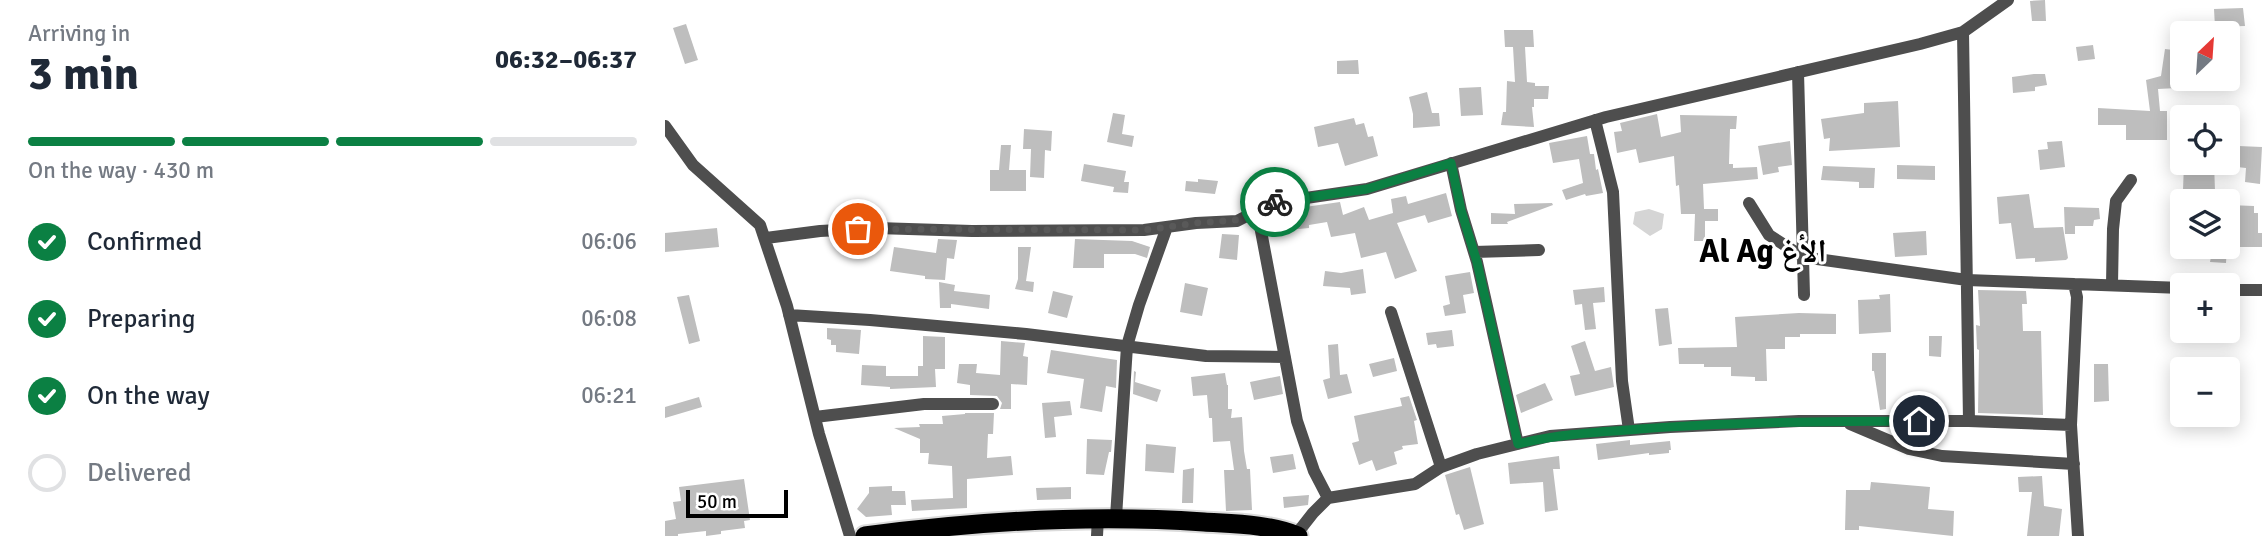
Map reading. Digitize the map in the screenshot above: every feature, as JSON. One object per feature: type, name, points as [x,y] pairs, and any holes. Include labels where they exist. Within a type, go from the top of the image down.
[{"type":"highway","points":[[865,536],[1104,524],[1181,528],[1269,527],[1296,536]]},
{"type":"street","points":[[765,238],[877,228],[972,231],[1145,230],[1237,220],[1272,203],[1367,189],[1595,120],[1963,32],[2008,0]]},
{"type":"street","points":[[1963,32],[1969,421]]},
{"type":"street","points":[[1798,72],[1804,295]]},
{"type":"street","points":[[1595,120],[1613,192],[1622,382],[1629,430]]},
{"type":"street","points":[[665,127],[693,164],[760,225],[789,315],[850,536]]},
{"type":"street","points":[[1451,163],[1518,444]]},
{"type":"street","points":[[2112,285],[2116,201],[2131,180]]},
{"type":"street","points":[[1749,203],[1769,235],[1803,257],[1967,280],[2170,287]]},
{"type":"street","points":[[1257,210],[1297,421],[1314,471],[1328,498]]},
{"type":"street","points":[[1104,524],[1127,346],[1167,227]]},
{"type":"street","points":[[1474,252],[1539,250]]},
{"type":"street","points":[[2074,284],[2077,297],[2071,425],[2078,536]]},
{"type":"street","points":[[2240,290],[2262,290]]},
{"type":"street","points":[[1391,312],[1441,467]]},
{"type":"street","points":[[789,315],[1002,332],[1206,356],[1285,358]]},
{"type":"street","points":[[815,416],[924,404],[993,404]]},
{"type":"street","points":[[1296,536],[1328,498],[1415,485],[1441,467],[1477,454],[1550,436],[1799,421],[1969,421],[2071,425]]},
{"type":"street","points":[[1843,421],[1909,449],[1942,456],[2074,464]]},
{"type":"shaded area","points":[[1649,209],[1664,214],[1662,229],[1650,236],[1633,224],[1635,212]]},
{"type":"building","points":[[2045,0],[2046,21],[2032,21],[2030,1]]},
{"type":"building","points":[[2243,8],[2245,26],[2240,26],[2240,21],[2215,21],[2214,9]]},
{"type":"building","points":[[686,24],[698,60],[685,64],[673,28]]},
{"type":"building","points":[[1504,30],[1533,30],[1534,47],[1525,47],[1527,82],[1535,83],[1535,86],[1549,86],[1548,99],[1534,99],[1534,127],[1501,125],[1503,112],[1506,112],[1507,81],[1515,82],[1513,47],[1505,47]]},
{"type":"building","points":[[2093,45],[2095,59],[2078,61],[2076,47]]},
{"type":"building","points":[[2165,49],[2170,50],[2170,88],[2158,89],[2160,111],[2167,111],[2167,140],[2126,140],[2126,125],[2098,125],[2098,108],[2150,111],[2146,80],[2161,76]]},
{"type":"building","points":[[1358,60],[1359,74],[1337,74],[1337,61]]},
{"type":"building","points":[[2045,74],[2047,85],[2035,87],[2035,91],[2013,93],[2012,77]]},
{"type":"building","points":[[1481,87],[1483,115],[1461,116],[1459,88]]},
{"type":"building","points":[[1427,92],[1432,113],[1439,113],[1440,126],[1413,128],[1409,97]]},
{"type":"building","points":[[1898,101],[1900,147],[1829,151],[1830,138],[1824,139],[1821,119],[1864,113],[1864,103]]},
{"type":"building","points":[[1113,113],[1125,115],[1122,134],[1134,136],[1132,147],[1107,142]]},
{"type":"building","points":[[1657,114],[1661,137],[1681,132],[1680,115],[1737,116],[1736,129],[1730,129],[1729,164],[1733,164],[1733,168],[1757,167],[1758,179],[1703,184],[1704,209],[1718,209],[1718,221],[1705,221],[1705,241],[1694,241],[1695,214],[1681,214],[1674,156],[1639,163],[1636,149],[1617,153],[1614,132],[1622,131],[1620,123]]},
{"type":"building","points":[[1354,118],[1356,125],[1364,123],[1368,137],[1373,136],[1378,156],[1345,166],[1338,143],[1318,147],[1314,127]]},
{"type":"building","points":[[1024,129],[1052,131],[1051,151],[1045,150],[1044,178],[1030,177],[1031,149],[1023,149]]},
{"type":"building","points":[[1587,136],[1603,193],[1585,194],[1566,200],[1562,190],[1583,183],[1579,159],[1553,163],[1549,143]]},
{"type":"building","points":[[1790,141],[1792,165],[1778,167],[1779,172],[1763,175],[1758,146]]},
{"type":"building","points":[[2062,141],[2065,167],[2040,170],[2038,150],[2048,149],[2047,142]]},
{"type":"building","points":[[1001,145],[1011,145],[1009,170],[1026,170],[1026,191],[990,191],[990,170],[999,170]]},
{"type":"building","points":[[2240,146],[2262,147],[2260,184],[2245,182],[2246,168],[2240,167]]},
{"type":"building","points":[[1084,164],[1126,171],[1124,182],[1129,182],[1128,193],[1113,192],[1114,187],[1081,181]]},
{"type":"building","points":[[1897,165],[1935,166],[1935,180],[1897,179]]},
{"type":"building","points":[[1823,166],[1875,168],[1874,188],[1859,188],[1859,182],[1821,180]]},
{"type":"building","points":[[2184,175],[2214,175],[2215,189],[2183,189]]},
{"type":"building","points":[[1198,179],[1218,181],[1215,194],[1185,191],[1186,181],[1198,182]]},
{"type":"building","points":[[1446,193],[1452,216],[1428,223],[1425,215],[1397,223],[1417,271],[1395,279],[1386,252],[1361,258],[1355,233],[1331,237],[1327,222],[1309,225],[1309,228],[1288,230],[1287,216],[1299,214],[1298,208],[1340,202],[1343,215],[1364,207],[1369,220],[1393,213],[1391,199],[1406,196],[1408,204]]},
{"type":"building","points":[[2029,194],[2034,228],[2063,227],[2068,258],[2066,260],[2035,262],[2035,258],[2016,259],[2011,223],[1999,224],[1997,197]]},
{"type":"building","points":[[1514,204],[1553,205],[1507,222],[1508,224],[1491,224],[1491,213],[1515,214]]},
{"type":"building","points":[[2240,205],[2254,206],[2254,213],[2258,213],[2258,233],[2262,233],[2262,247],[2240,247]]},
{"type":"building","points":[[2064,207],[2099,208],[2100,219],[2094,220],[2093,226],[2075,226],[2075,234],[2065,234]]},
{"type":"building","points":[[717,228],[719,247],[665,252],[665,233]]},
{"type":"building","points":[[1926,231],[1927,255],[1895,257],[1893,233]]},
{"type":"building","points":[[1222,234],[1239,235],[1237,260],[1219,258]]},
{"type":"building","points":[[938,239],[957,240],[954,259],[947,258],[945,280],[925,279],[925,276],[890,271],[894,247],[936,253]]},
{"type":"building","points":[[1075,239],[1132,241],[1150,247],[1147,258],[1135,254],[1104,254],[1104,268],[1073,268]]},
{"type":"building","points":[[1018,247],[1031,247],[1026,281],[1034,282],[1033,292],[1015,289],[1018,279]]},
{"type":"building","points":[[2211,259],[2226,259],[2226,263],[2210,262]]},
{"type":"building","points":[[1363,269],[1366,293],[1351,295],[1350,288],[1323,286],[1325,271],[1341,273]]},
{"type":"building","points":[[1470,272],[1474,293],[1463,295],[1466,313],[1445,316],[1443,306],[1450,304],[1445,276]]},
{"type":"building","points":[[939,282],[955,285],[954,291],[990,295],[989,309],[951,304],[951,308],[940,308]]},
{"type":"building","points":[[1185,283],[1208,288],[1202,316],[1180,312]]},
{"type":"building","points":[[1604,287],[1605,302],[1593,303],[1596,329],[1585,330],[1582,304],[1575,305],[1573,290]]},
{"type":"building","points":[[1978,290],[2026,291],[2027,304],[2022,304],[2023,331],[2041,331],[2043,415],[1978,413]]},
{"type":"building","points":[[1053,291],[1073,296],[1067,318],[1048,313]]},
{"type":"building","points":[[1890,294],[1891,332],[1859,334],[1858,300],[1880,299],[1879,295]]},
{"type":"building","points":[[689,295],[700,341],[689,344],[677,297]]},
{"type":"building","points":[[1668,308],[1672,344],[1659,346],[1655,309]]},
{"type":"building","points":[[1836,314],[1836,334],[1800,334],[1800,337],[1785,337],[1785,349],[1766,349],[1767,381],[1755,381],[1755,377],[1731,376],[1731,367],[1679,364],[1678,348],[1737,347],[1735,317]]},
{"type":"building","points":[[827,328],[861,330],[859,354],[836,352],[836,345],[831,345],[831,340],[827,339]]},
{"type":"building","points":[[1452,330],[1454,346],[1437,348],[1436,344],[1428,345],[1426,333]]},
{"type":"building","points":[[923,336],[945,337],[945,369],[935,369],[936,387],[890,389],[861,385],[862,365],[886,366],[886,376],[918,376],[918,366],[923,366]]},
{"type":"building","points":[[1929,336],[1942,336],[1941,357],[1929,356]]},
{"type":"building","points":[[1001,341],[1025,343],[1023,356],[1028,357],[1027,385],[1011,384],[1011,409],[1000,409],[1002,403],[997,396],[970,395],[970,385],[957,383],[959,364],[977,364],[976,373],[1000,375]]},
{"type":"building","points":[[1585,341],[1595,371],[1611,367],[1614,387],[1575,396],[1570,376],[1580,374],[1571,346]]},
{"type":"building","points":[[1338,344],[1340,375],[1347,374],[1352,393],[1328,399],[1323,380],[1330,378],[1328,345]]},
{"type":"building","points":[[1051,350],[1117,360],[1116,388],[1106,386],[1102,412],[1080,408],[1084,379],[1047,373]]},
{"type":"building","points":[[1872,353],[1886,353],[1886,409],[1880,410],[1872,371]]},
{"type":"building","points":[[1394,358],[1397,371],[1373,377],[1369,364]]},
{"type":"building","points":[[2094,364],[2108,364],[2109,401],[2094,402]]},
{"type":"building","points":[[1134,371],[1135,382],[1161,390],[1157,402],[1133,394]]},
{"type":"building","points":[[1225,373],[1228,409],[1232,409],[1231,418],[1242,417],[1244,451],[1247,469],[1250,469],[1252,510],[1226,511],[1224,470],[1234,470],[1230,441],[1213,442],[1207,395],[1193,396],[1191,377]]},
{"type":"building","points":[[1280,376],[1283,394],[1254,400],[1250,382]]},
{"type":"building","points":[[1545,383],[1553,400],[1521,413],[1516,395]]},
{"type":"building","points":[[1409,396],[1417,420],[1414,421],[1418,444],[1402,446],[1403,449],[1394,452],[1397,464],[1376,471],[1372,460],[1359,465],[1352,443],[1359,441],[1354,416],[1402,406],[1400,398]]},
{"type":"building","points":[[699,397],[702,407],[665,418],[665,407]]},
{"type":"building","points":[[1070,401],[1072,415],[1054,417],[1056,437],[1045,438],[1042,403]]},
{"type":"building","points":[[994,413],[993,434],[988,434],[987,458],[1011,456],[1013,475],[967,479],[967,508],[912,511],[911,500],[953,498],[952,466],[928,464],[929,453],[920,453],[920,439],[894,428],[943,424],[942,416]]},
{"type":"building","points":[[1087,439],[1112,440],[1104,475],[1086,474]]},
{"type":"building","points":[[1630,440],[1630,445],[1670,441],[1671,450],[1669,453],[1598,460],[1596,444]]},
{"type":"building","points":[[1146,444],[1176,447],[1174,473],[1145,471]]},
{"type":"building","points":[[1293,454],[1296,469],[1273,473],[1270,457]]},
{"type":"building","points":[[1559,456],[1560,469],[1553,469],[1558,510],[1545,512],[1543,482],[1510,484],[1508,463]]},
{"type":"building","points":[[1470,467],[1484,524],[1464,530],[1459,514],[1456,515],[1445,475]]},
{"type":"building","points":[[1194,468],[1193,503],[1182,503],[1183,470]]},
{"type":"building","points":[[2042,476],[2044,506],[2062,509],[2059,536],[2027,536],[2032,492],[2019,492],[2018,477]]},
{"type":"building","points":[[744,479],[750,520],[744,521],[745,528],[706,536],[706,531],[665,536],[665,521],[676,519],[673,502],[681,501],[679,487]]},
{"type":"building","points":[[1871,482],[1930,487],[1928,509],[1954,511],[1953,536],[1859,526],[1859,530],[1845,530],[1846,490],[1870,490]]},
{"type":"building","points":[[892,486],[892,491],[905,491],[906,505],[891,505],[892,515],[866,517],[857,509],[869,493],[869,487]]},
{"type":"building","points":[[1071,487],[1071,499],[1037,500],[1036,488]]},
{"type":"building","points":[[1309,495],[1308,505],[1284,508],[1283,497]]},
{"type":"way so far","points":[[858,229],[1145,230],[1237,220],[1275,202]]},
{"type":"district","name":"Al Ag الأغ","points":[[1763,251]]},
{"type":"route","points":[[1275,202],[1367,189],[1451,163],[1461,210],[1477,262],[1518,444],[1550,436],[1670,427],[1799,421],[1919,421]]}]
